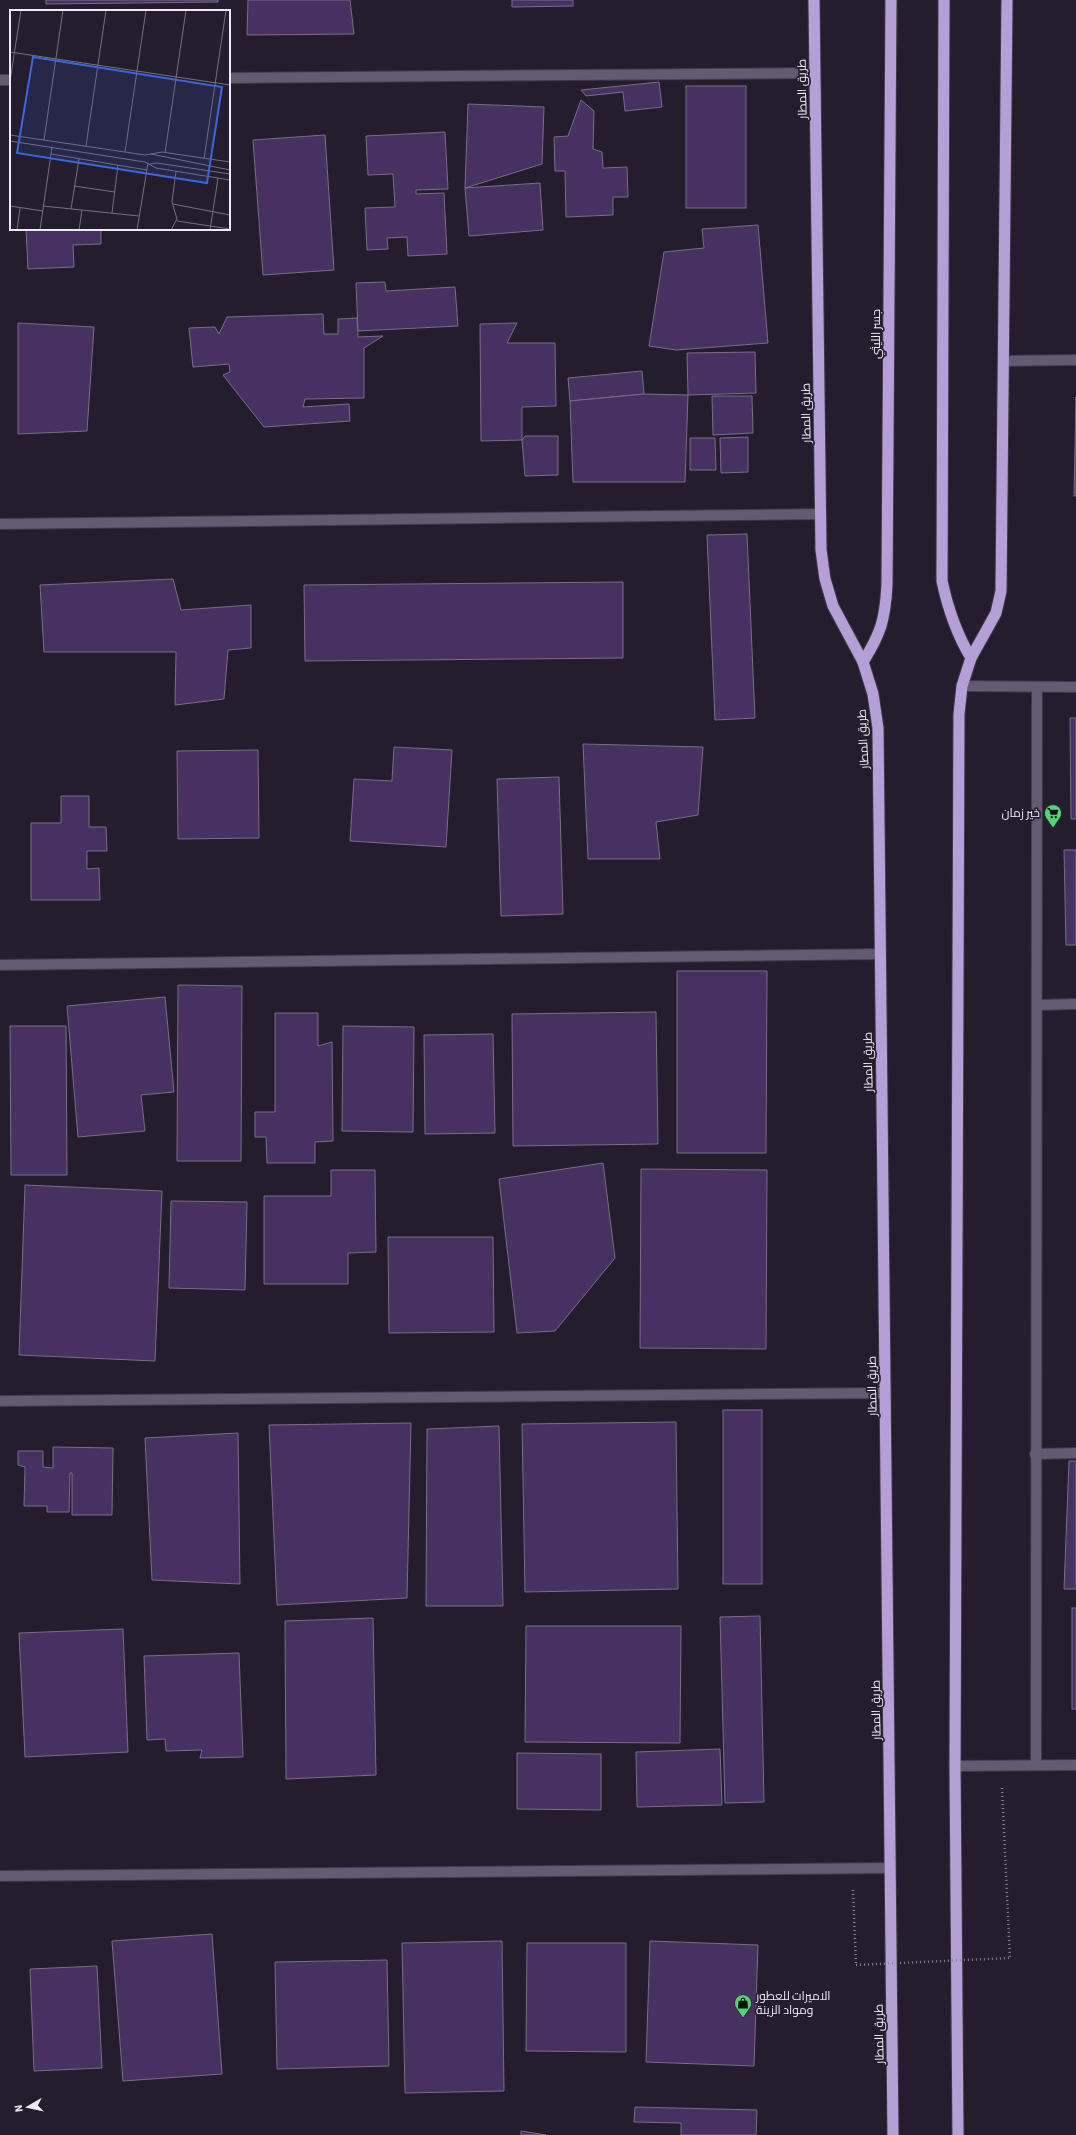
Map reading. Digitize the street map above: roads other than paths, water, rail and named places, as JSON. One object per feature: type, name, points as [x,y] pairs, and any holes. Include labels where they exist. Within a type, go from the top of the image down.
[{"type":"highway","name":"طريق المطار","points":[[814,0],[821,550],[825,579],[834,606],[863,662],[873,694],[878,728],[893,2135]]},
{"type":"highway","name":"جسر الليثي","points":[[863,662],[876,640],[885,614],[887,585],[891,0]]},
{"type":"highway","points":[[944,0],[942,581],[948,610],[958,637],[971,658]]},
{"type":"highway","points":[[958,2135],[955,1766],[959,722],[962,686],[971,658],[996,613],[1002,591],[1007,0]]},
{"type":"street","points":[[230,78],[815,73]]},
{"type":"street","points":[[1004,361],[1076,360]]},
{"type":"street","points":[[0,524],[820,514]]},
{"type":"street","points":[[962,686],[1076,687]]},
{"type":"street","points":[[1036,1765],[1035,1454],[1038,687]]},
{"type":"street","points":[[0,965],[880,954]]},
{"type":"street","points":[[1037,1005],[1076,1004]]},
{"type":"street","points":[[0,1401],[885,1393]]},
{"type":"street","points":[[1035,1454],[1076,1453]]},
{"type":"street","points":[[955,1766],[1076,1765]]},
{"type":"street","points":[[0,1876],[890,1868]]},
{"type":"place","name":"خير زمان","points":[[1053,828]]},
{"type":"place","name":"الاميرات للعطور ومواد الزينة","points":[[743,2018]]}]
